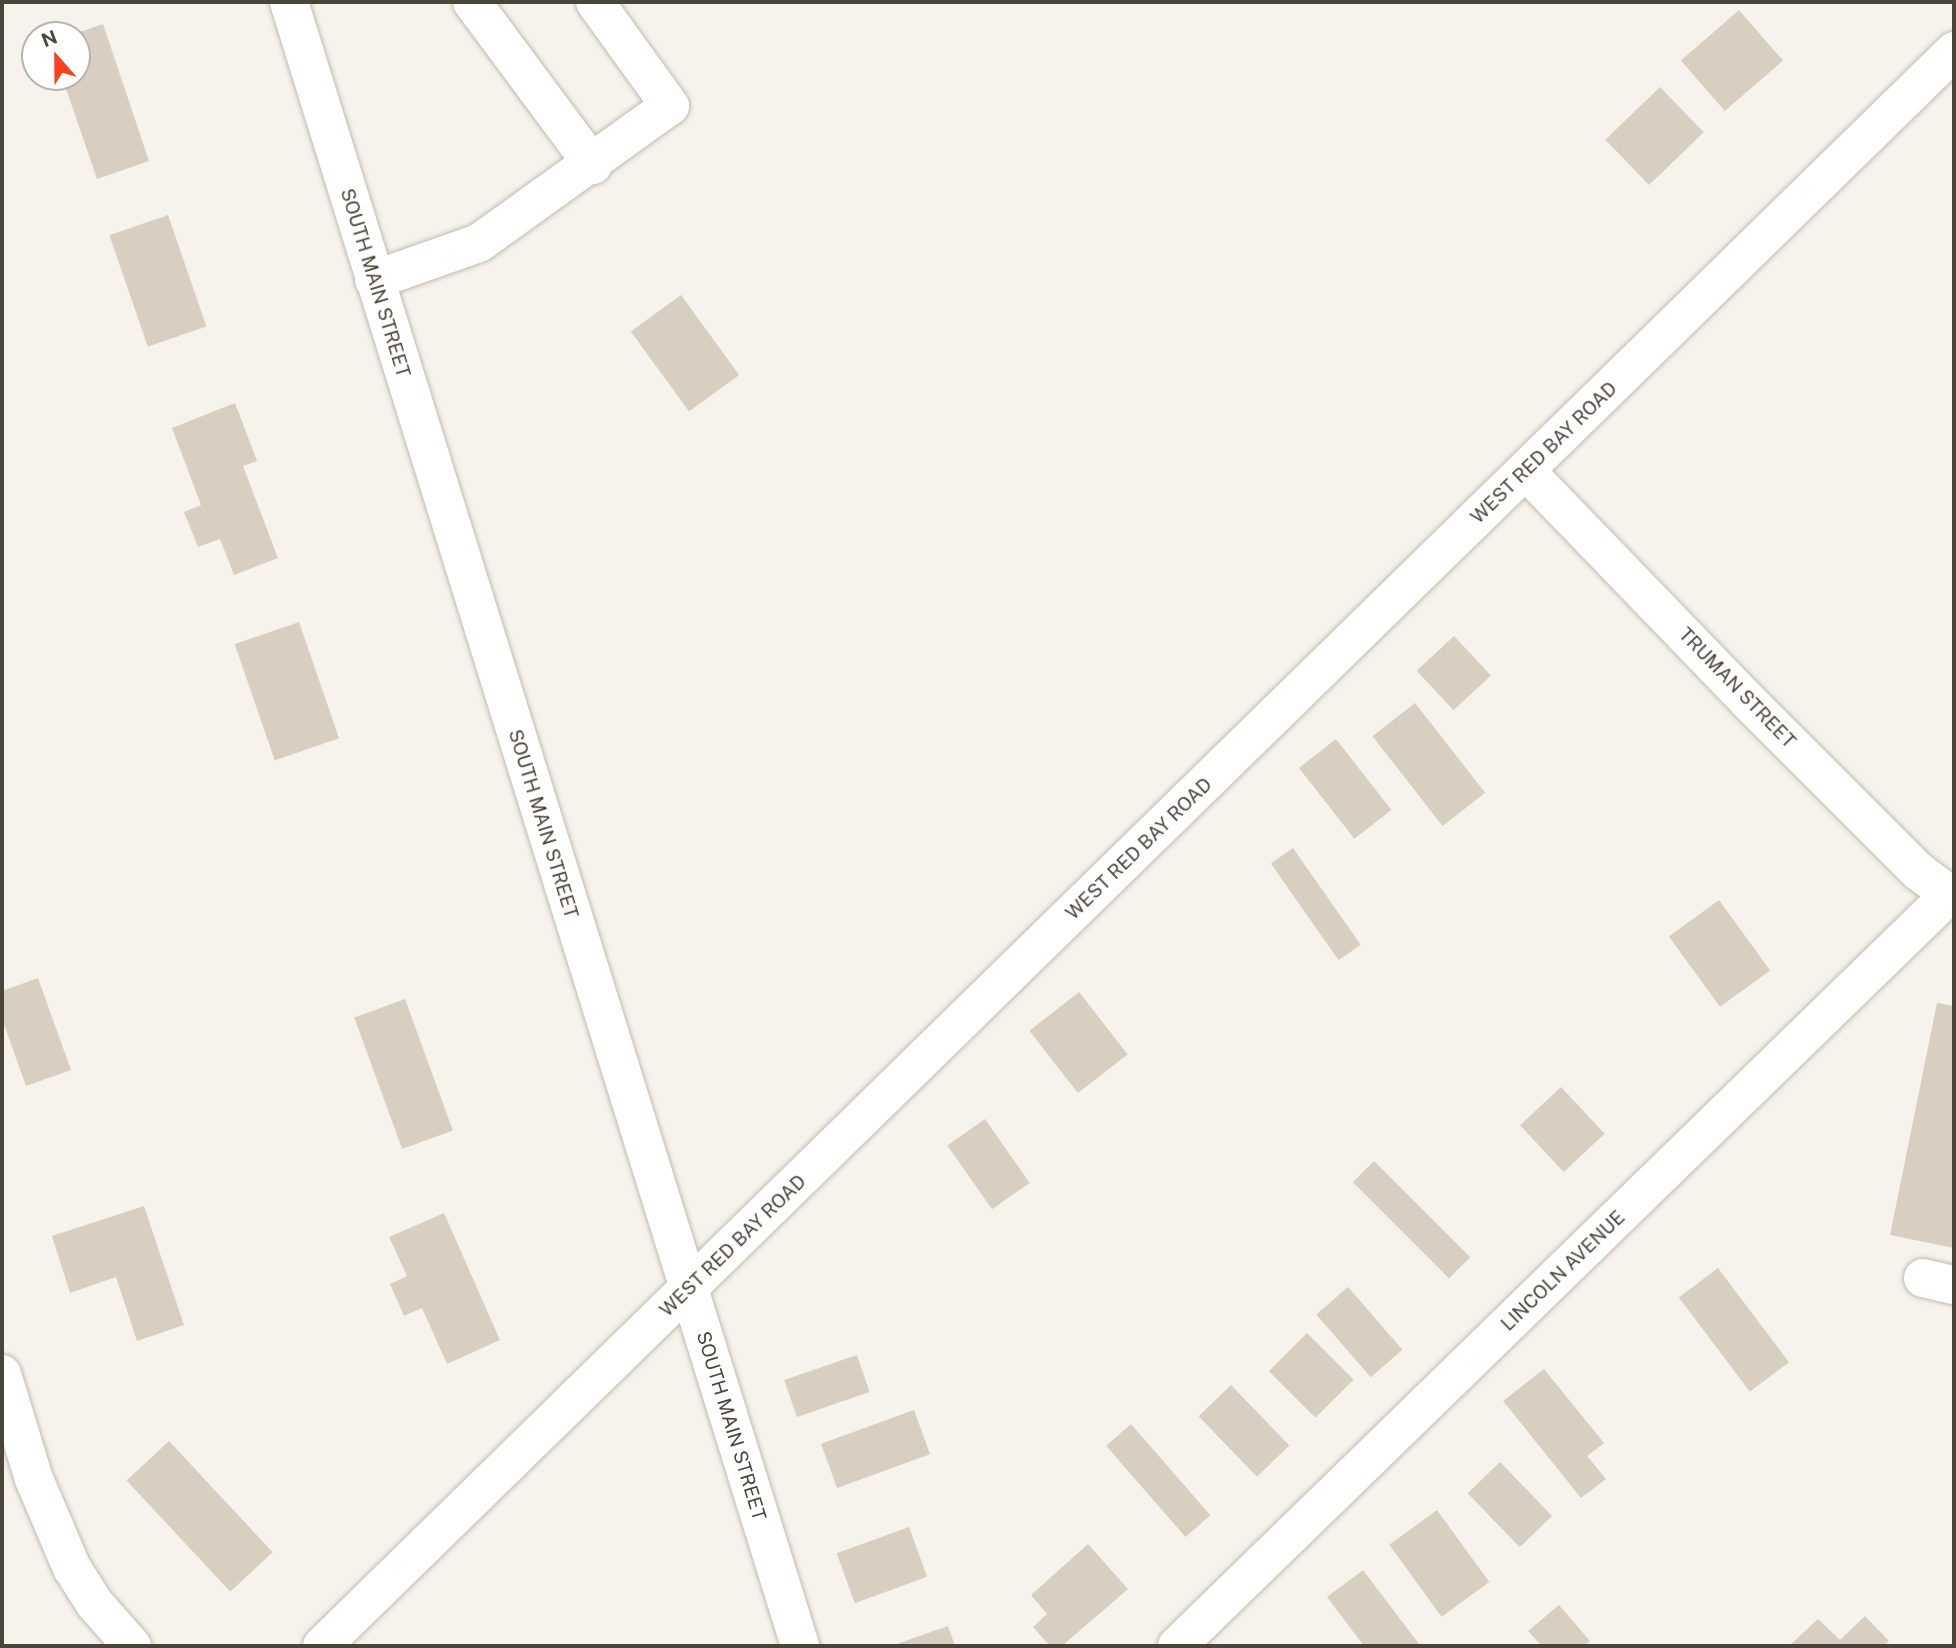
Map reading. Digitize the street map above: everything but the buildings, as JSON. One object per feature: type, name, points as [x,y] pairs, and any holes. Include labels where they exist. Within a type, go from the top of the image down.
[{"type":"street","name":"SOUTH MAIN STREET","points":[[289,2],[800,1646]]},
{"type":"street","points":[[472,2],[593,165]]},
{"type":"street","points":[[374,280],[479,243],[593,165],[670,106],[595,2]]},
{"type":"street","name":"WEST RED BAY ROAD","points":[[322,1646],[1954,51]]},
{"type":"street","name":"TRUMAN STREET","points":[[1526,471],[1748,701],[1918,870],[1952,897]]},
{"type":"street","name":"LINCOLN AVENUE","points":[[1177,1646],[1952,897]]},
{"type":"street","points":[[2,1374],[34,1479],[72,1568],[95,1604],[132,1646]]}]
